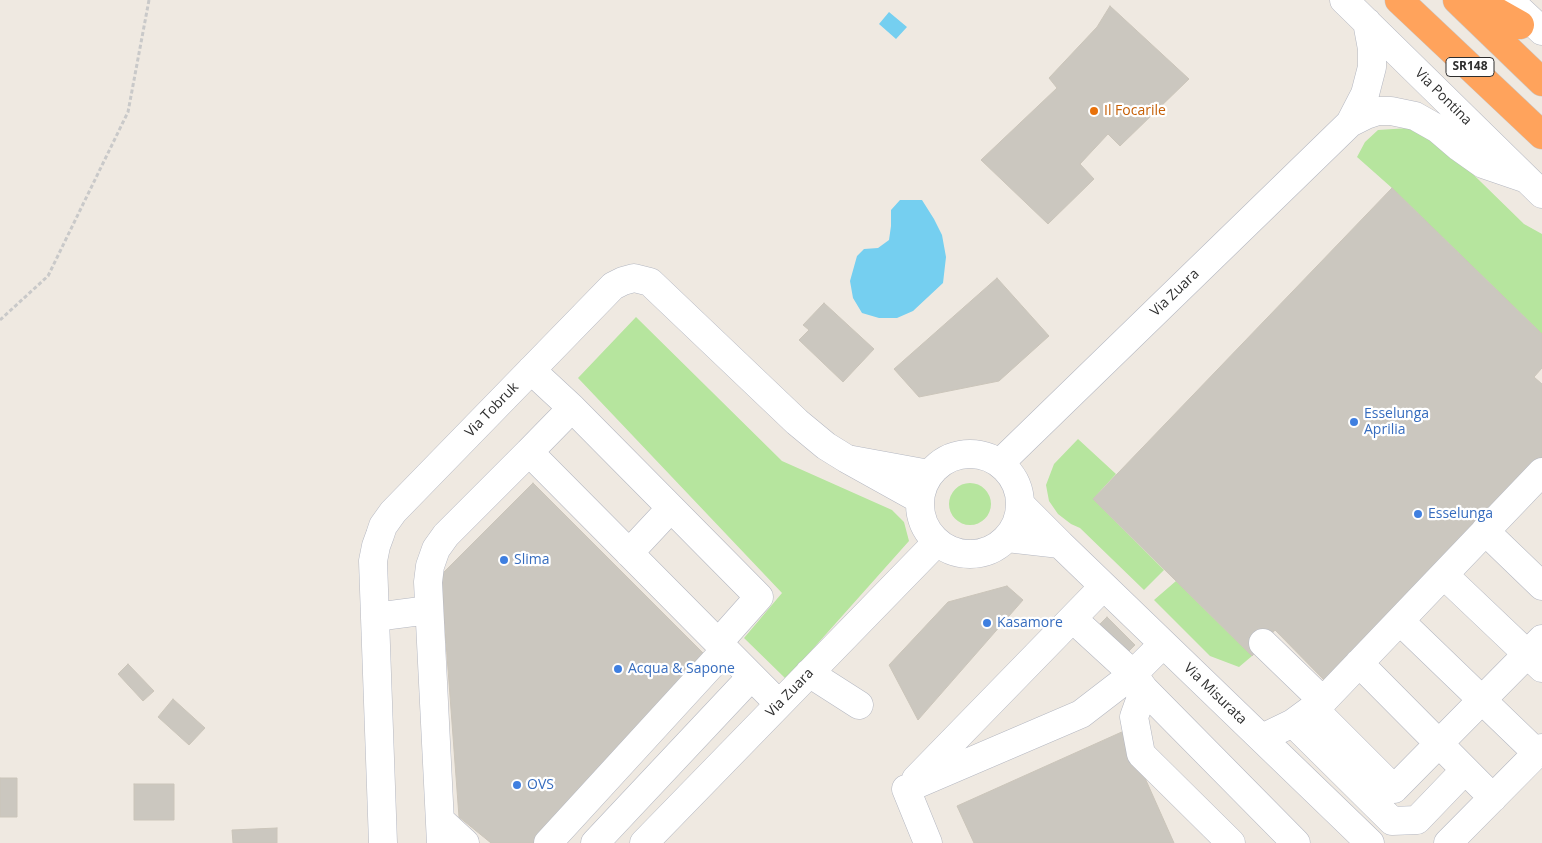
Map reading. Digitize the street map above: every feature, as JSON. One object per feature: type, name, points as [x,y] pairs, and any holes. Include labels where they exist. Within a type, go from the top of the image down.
[{"type":"highway","name":"SR148","points":[[1399,0],[1542,135]]},
{"type":"highway","name":"SR148","points":[[1457,0],[1542,82]]},
{"type":"highway","points":[[1476,0],[1535,31]]},
{"type":"street","name":"Via Pontina","points":[[1344,0],[1533,186]]},
{"type":"street","points":[[1509,0],[1535,31]]},
{"type":"street","name":"Via Zuara","points":[[1350,123],[1365,94],[1372,67],[1372,49],[1367,22]]},
{"type":"street","name":"Via Zuara","points":[[1000,463],[1350,123],[1378,111],[1391,111],[1415,116],[1438,130],[1483,164],[1533,186]]},
{"type":"street","name":"Via Tobruk","points":[[383,843],[374,556],[383,526],[393,512],[613,286],[628,279],[646,280],[654,285],[797,422],[826,446],[847,459],[924,486]]},
{"type":"street","points":[[531,370],[572,408],[759,597],[722,647],[548,843]]},
{"type":"street","points":[[465,843],[440,831],[428,574],[436,549],[446,536],[572,408]]},
{"type":"street","points":[[529,452],[779,704]]},
{"type":"street","points":[[970,453],[986,456],[1000,463],[1012,474],[1019,489],[1021,506],[1019,517],[1007,538],[995,548],[981,553],[965,554],[950,550],[937,542],[926,530],[920,515],[924,486],[940,463],[954,455],[970,453]]},
{"type":"street","points":[[1262,738],[1310,711],[1400,621],[1485,531],[1538,485]]},
{"type":"street","name":"Via Misurata","points":[[1021,506],[1370,843]]},
{"type":"street","points":[[629,553],[671,508]]},
{"type":"street","points":[[1485,531],[1542,586]]},
{"type":"street","points":[[1007,538],[1060,544]]},
{"type":"street","name":"Via Zuara","points":[[644,843],[937,542]]},
{"type":"street","points":[[1310,711],[1394,789],[1482,700],[1537,654],[1444,575]]},
{"type":"street","points":[[906,789],[1104,587]]},
{"type":"street","points":[[375,617],[430,610]]},
{"type":"street","points":[[1073,619],[1138,682],[1296,843]]},
{"type":"street","points":[[1400,621],[1482,700],[1539,751],[1448,843]]},
{"type":"street","points":[[1163,644],[1138,682],[1134,717],[1142,754],[1232,843]]},
{"type":"street","points":[[1263,644],[1392,821],[1417,820],[1465,770]]},
{"type":"street","points":[[1359,663],[1492,798]]},
{"type":"street","points":[[809,673],[859,706]]},
{"type":"street","points":[[595,843],[752,677]]},
{"type":"street","points":[[906,789],[1081,714],[1138,682]]},
{"type":"street","points":[[906,789],[928,843]]},
{"type":"path","points":[[0,320],[48,276],[128,112],[149,0]]},
{"type":"green space","points":[[1409,128],[1438,140],[1524,224],[1542,234],[1542,334],[1392,188],[1357,157],[1365,142],[1378,130]]},
{"type":"green space","points":[[636,317],[782,461],[892,510],[904,522],[909,541],[786,679],[744,638],[782,593],[578,378]]},
{"type":"green space","points":[[1078,439],[1116,474],[1093,499],[1164,570],[1144,590],[1080,528],[1058,514],[1049,501],[1046,485],[1054,464]]},
{"type":"green space","points":[[974,483],[982,486],[988,492],[991,504],[988,516],[982,522],[966,525],[958,522],[952,516],[949,500],[952,492],[958,486]]},
{"type":"green space","points":[[1176,581],[1252,656],[1239,667],[1210,656],[1154,600]]},
{"type":"water","points":[[889,12],[907,27],[896,39],[879,24]]},
{"type":"water","points":[[900,200],[922,200],[934,219],[942,235],[946,257],[943,283],[913,311],[897,318],[879,318],[862,313],[853,298],[850,281],[857,256],[864,249],[878,248],[889,240],[891,210]]},
{"type":"building","name":"Il Focarile","points":[[1110,6],[1189,79],[1120,146],[1108,134],[1080,164],[1094,179],[1048,224],[981,160],[1057,88],[1049,78],[1097,27]]},
{"type":"building","name":"Esselunga Aprilia","points":[[1392,188],[1542,334],[1542,368],[1534,377],[1542,384],[1542,459],[1325,681],[1275,630],[1252,656],[1093,499]]},
{"type":"building","points":[[997,278],[1049,336],[999,381],[919,397],[894,369]]},
{"type":"building","points":[[824,303],[874,349],[843,382],[799,340],[809,330],[803,325]]},
{"type":"building","points":[[533,483],[703,653],[533,843],[491,843],[459,817],[441,575]]},
{"type":"building","points":[[1007,586],[1023,600],[918,720],[889,665],[948,602]]},
{"type":"building","points":[[1107,617],[1135,645],[1122,658],[1094,630]]},
{"type":"building","points":[[128,664],[154,691],[143,701],[118,674]]},
{"type":"building","points":[[173,699],[205,728],[189,745],[158,717]]},
{"type":"building","points":[[1124,731],[1174,843],[974,843],[957,806]]},
{"type":"building","points":[[0,778],[17,778],[17,817],[0,817]]},
{"type":"building","points":[[134,784],[174,784],[174,820],[134,820]]},
{"type":"building","points":[[277,828],[277,843],[233,843],[232,830]]},
{"type":"place","name":"Il Focarile","points":[[1094,111]]},
{"type":"place","name":"Esselunga Aprilia","points":[[1354,422]]},
{"type":"place","name":"Esselunga","points":[[1418,514]]},
{"type":"place","name":"Slima","points":[[504,560]]},
{"type":"place","name":"Kasamore","points":[[987,623]]},
{"type":"place","name":"Acqua & Sapone","points":[[618,669]]},
{"type":"place","name":"OVS","points":[[517,785]]}]
